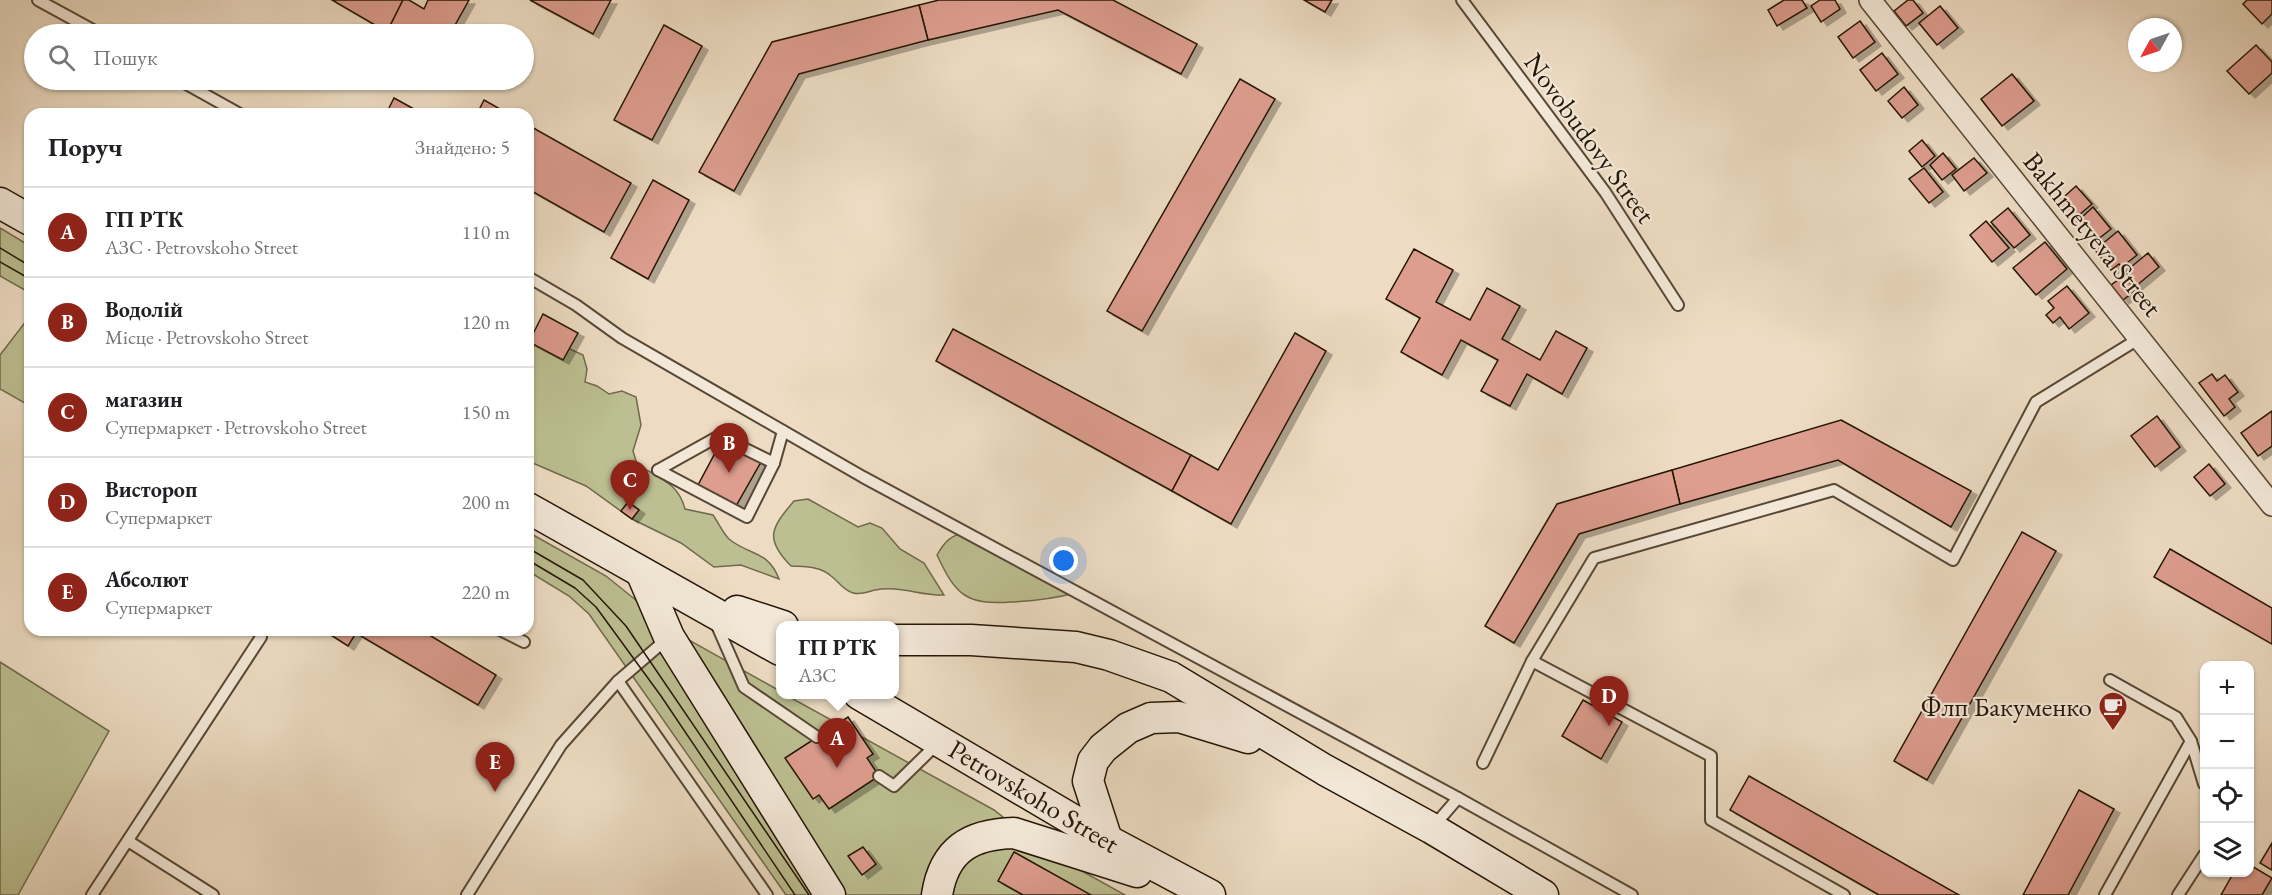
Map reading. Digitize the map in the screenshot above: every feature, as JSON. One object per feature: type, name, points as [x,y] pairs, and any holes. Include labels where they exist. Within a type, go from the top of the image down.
[{"type":"main road","points":[[0,203],[24,217]]},
{"type":"main road","points":[[534,511],[776,648]]},
{"type":"main road","points":[[642,574],[732,610],[776,624]]},
{"type":"main road","points":[[642,574],[669,637],[830,895]]},
{"type":"main road","points":[[899,640],[971,640],[1076,647],[1109,655],[1171,677],[1325,770],[1431,828],[1543,895]]},
{"type":"main road","name":"Petrovskoho Street","points":[[868,699],[1107,840],[1210,895]]},
{"type":"main road","points":[[1107,840],[1088,781],[1093,761],[1103,748],[1128,729],[1151,718],[1179,717],[1239,734],[1325,770]]},
{"type":"main road","points":[[938,895],[946,864],[963,845],[994,834],[1014,833],[1202,895]]},
{"type":"street","name":"Bakhmetyeva Street","points":[[1870,0],[2272,505]]},
{"type":"lane","points":[[38,0],[82,24]]},
{"type":"lane","name":"Novobudovy Street","points":[[1462,0],[1605,192],[1678,305]]},
{"type":"lane","points":[[197,90],[229,108]]},
{"type":"lane","points":[[534,281],[576,305],[622,338],[783,431],[1068,589],[1458,798],[1632,895]]},
{"type":"lane","points":[[1483,763],[1532,661],[1594,558],[1834,490],[1953,560],[2036,402],[2140,338]]},
{"type":"lane","points":[[774,463],[719,436],[658,470],[747,517],[774,463],[783,431]]},
{"type":"lane","points":[[710,610],[744,687],[817,737]]},
{"type":"lane","points":[[92,895],[261,636]]},
{"type":"lane","points":[[512,636],[524,642]]},
{"type":"lane","points":[[467,895],[561,745],[618,681],[669,637]]},
{"type":"lane","points":[[1532,661],[1712,756],[1711,820],[1844,895]]},
{"type":"lane","points":[[2110,680],[2176,717],[2191,741],[2200,769]]},
{"type":"lane","points":[[618,681],[767,895]]},
{"type":"lane","points":[[879,776],[894,786],[940,740]]},
{"type":"lane","points":[[2105,895],[2191,741]]},
{"type":"lane","points":[[1431,828],[1458,798]]},
{"type":"lane","points":[[128,841],[213,895]]},
{"type":"lane","points":[[2178,895],[2200,862]]},
{"type":"green space","points":[[0,228],[24,242],[24,290],[0,276]]},
{"type":"green space","points":[[24,324],[24,403],[0,389],[0,355]]},
{"type":"green space","points":[[534,339],[559,344],[583,355],[587,369],[585,382],[609,394],[622,391],[636,397],[641,425],[633,451],[637,464],[672,487],[678,493],[685,509],[713,515],[729,539],[764,558],[775,570],[779,579],[741,565],[714,567],[681,543],[632,519],[586,486],[534,464]]},
{"type":"green space","points":[[808,499],[858,527],[870,523],[882,528],[900,549],[924,563],[944,595],[893,589],[853,593],[822,570],[791,566],[782,557],[774,541],[776,526],[794,501]]},
{"type":"green space","points":[[967,532],[1075,593],[1059,597],[996,603],[984,602],[965,595],[950,580],[937,555],[949,539]]},
{"type":"green space","points":[[534,535],[606,576],[678,634],[776,689],[776,699],[793,699],[994,810],[1046,851],[1125,895],[786,895],[589,614],[569,596],[534,575]]},
{"type":"green space","points":[[0,662],[109,731],[18,895],[0,895]]},
{"type":"building","points":[[332,0],[403,0],[391,24],[373,24]]},
{"type":"building","points":[[403,0],[409,0],[424,9],[428,0],[469,0],[456,24],[391,24]]},
{"type":"building","points":[[530,0],[611,0],[593,34]]},
{"type":"building","points":[[939,0],[1113,0],[1197,44],[1181,74],[1058,10],[928,40],[919,5]]},
{"type":"building","points":[[1304,0],[1332,0],[1325,12]]},
{"type":"building","points":[[1784,0],[1802,0],[1807,8],[1777,26],[1768,10]]},
{"type":"building","points":[[1820,0],[1835,0],[1840,9],[1821,22],[1811,6]]},
{"type":"building","points":[[1908,0],[1913,0],[1923,13],[1906,26],[1894,11]]},
{"type":"building","points":[[2247,0],[2272,0],[2272,14],[2262,24],[2243,4]]},
{"type":"building","points":[[919,5],[928,40],[799,74],[734,191],[699,172],[772,42]]},
{"type":"building","points":[[1940,6],[1958,28],[1937,45],[1919,23]]},
{"type":"building","points":[[1860,21],[1875,42],[1853,58],[1838,37]]},
{"type":"building","points":[[664,25],[702,46],[652,140],[614,120]]},
{"type":"building","points":[[2256,45],[2272,62],[2272,73],[2249,94],[2227,71]]},
{"type":"building","points":[[1882,53],[1898,74],[1876,91],[1860,70]]},
{"type":"building","points":[[2012,74],[2034,101],[2002,126],[1981,99]]},
{"type":"building","points":[[1240,79],[1275,99],[1142,331],[1107,311]]},
{"type":"building","points":[[1904,87],[1918,105],[1902,118],[1888,101]]},
{"type":"building","points":[[394,98],[412,108],[389,108]]},
{"type":"building","points":[[484,100],[498,108],[480,108]]},
{"type":"building","points":[[534,128],[631,183],[604,232],[534,192]]},
{"type":"building","points":[[1922,140],[1935,156],[1922,167],[1909,151]]},
{"type":"building","points":[[1943,153],[1956,169],[1942,180],[1930,165]]},
{"type":"building","points":[[1974,158],[1987,173],[1964,191],[1952,175]]},
{"type":"building","points":[[1924,168],[1943,192],[1929,203],[1909,179]]},
{"type":"building","points":[[653,180],[689,200],[648,279],[611,258]]},
{"type":"building","points":[[2076,186],[2092,204],[2072,221],[2056,204]]},
{"type":"building","points":[[2093,207],[2111,229],[2097,240],[2080,219]]},
{"type":"building","points":[[2008,208],[2030,235],[2014,248],[1991,222]]},
{"type":"building","points":[[1986,221],[2009,248],[1992,262],[1970,235]]},
{"type":"building","points":[[2118,231],[2137,255],[2122,267],[2119,264],[2111,270],[2095,250]]},
{"type":"building","points":[[2045,242],[2067,269],[2036,295],[2013,268]]},
{"type":"building","points":[[1414,249],[1453,270],[1436,302],[1470,320],[1487,288],[1520,306],[1502,339],[1540,360],[1556,331],[1587,348],[1562,394],[1527,374],[1510,406],[1481,391],[1498,360],[1461,340],[1442,375],[1401,352],[1420,318],[1386,299]]},
{"type":"building","points":[[2148,253],[2159,267],[2136,286],[2125,272]]},
{"type":"building","points":[[2124,276],[2136,290],[2123,300],[2111,285]]},
{"type":"building","points":[[2067,286],[2089,313],[2069,329],[2060,317],[2053,323],[2046,315],[2054,308],[2048,301]]},
{"type":"building","points":[[543,314],[578,333],[563,360],[534,345],[534,332]]},
{"type":"building","points":[[953,329],[1191,455],[1172,491],[936,361]]},
{"type":"building","points":[[1295,333],[1326,351],[1231,524],[1172,491],[1191,455],[1218,470]]},
{"type":"building","points":[[2212,374],[2217,381],[2225,375],[2238,392],[2229,399],[2235,407],[2224,416],[2199,383]]},
{"type":"building","points":[[2272,411],[2272,446],[2258,456],[2241,433]]},
{"type":"building","points":[[2157,416],[2180,447],[2155,467],[2131,436]]},
{"type":"building","points":[[1841,420],[1971,491],[1951,527],[1838,460],[1680,504],[1672,470]]},
{"type":"building","points":[[722,440],[761,462],[736,506],[698,485]]},
{"type":"building","points":[[2209,464],[2225,484],[2210,496],[2194,477]]},
{"type":"building","points":[[1672,470],[1680,504],[1579,534],[1514,643],[1485,626],[1557,504]]},
{"type":"building","points":[[628,502],[639,510],[632,519],[621,511]]},
{"type":"building","points":[[2022,532],[2056,551],[1927,780],[1894,761]]},
{"type":"building","points":[[2170,549],[2272,608],[2272,644],[2154,577]]},
{"type":"building","points":[[332,636],[354,636],[348,646]]},
{"type":"building","points":[[361,636],[431,636],[496,675],[478,705]]},
{"type":"building","points":[[1583,700],[1622,722],[1601,759],[1562,736]]},
{"type":"building","points":[[848,717],[873,754],[867,758],[879,776],[829,809],[819,795],[813,799],[785,758]]},
{"type":"building","points":[[1749,776],[1959,895],[1879,895],[1730,810]]},
{"type":"building","points":[[2079,790],[2114,809],[2068,895],[2023,895]]},
{"type":"building","points":[[2272,843],[2272,870],[2260,863]]},
{"type":"building","points":[[863,847],[876,864],[862,875],[848,856]]},
{"type":"building","points":[[1014,852],[1091,895],[1023,895],[998,881]]},
{"type":"building","points":[[2254,867],[2272,878],[2262,895],[2221,895],[2231,877],[2254,877]]},
{"type":"tram line","points":[[0,248],[24,262]]},
{"type":"tram line","points":[[0,262],[24,276]]},
{"type":"tram line","points":[[534,551],[583,580],[626,626],[809,895]]},
{"type":"tram line","points":[[534,564],[575,588],[596,607],[661,696],[795,895]]},
{"type":"place","name":"Водолій","points":[[729,473]]},
{"type":"place","name":"магазин","points":[[630,510]]},
{"type":"place","name":"Вистороп","points":[[1609,726]]},
{"type":"place","name":"Флп Бакуменко","points":[[2113,732]]},
{"type":"place","name":"ГП РТК","points":[[837,768]]},
{"type":"place","name":"Абсолют","points":[[495,792]]}]
